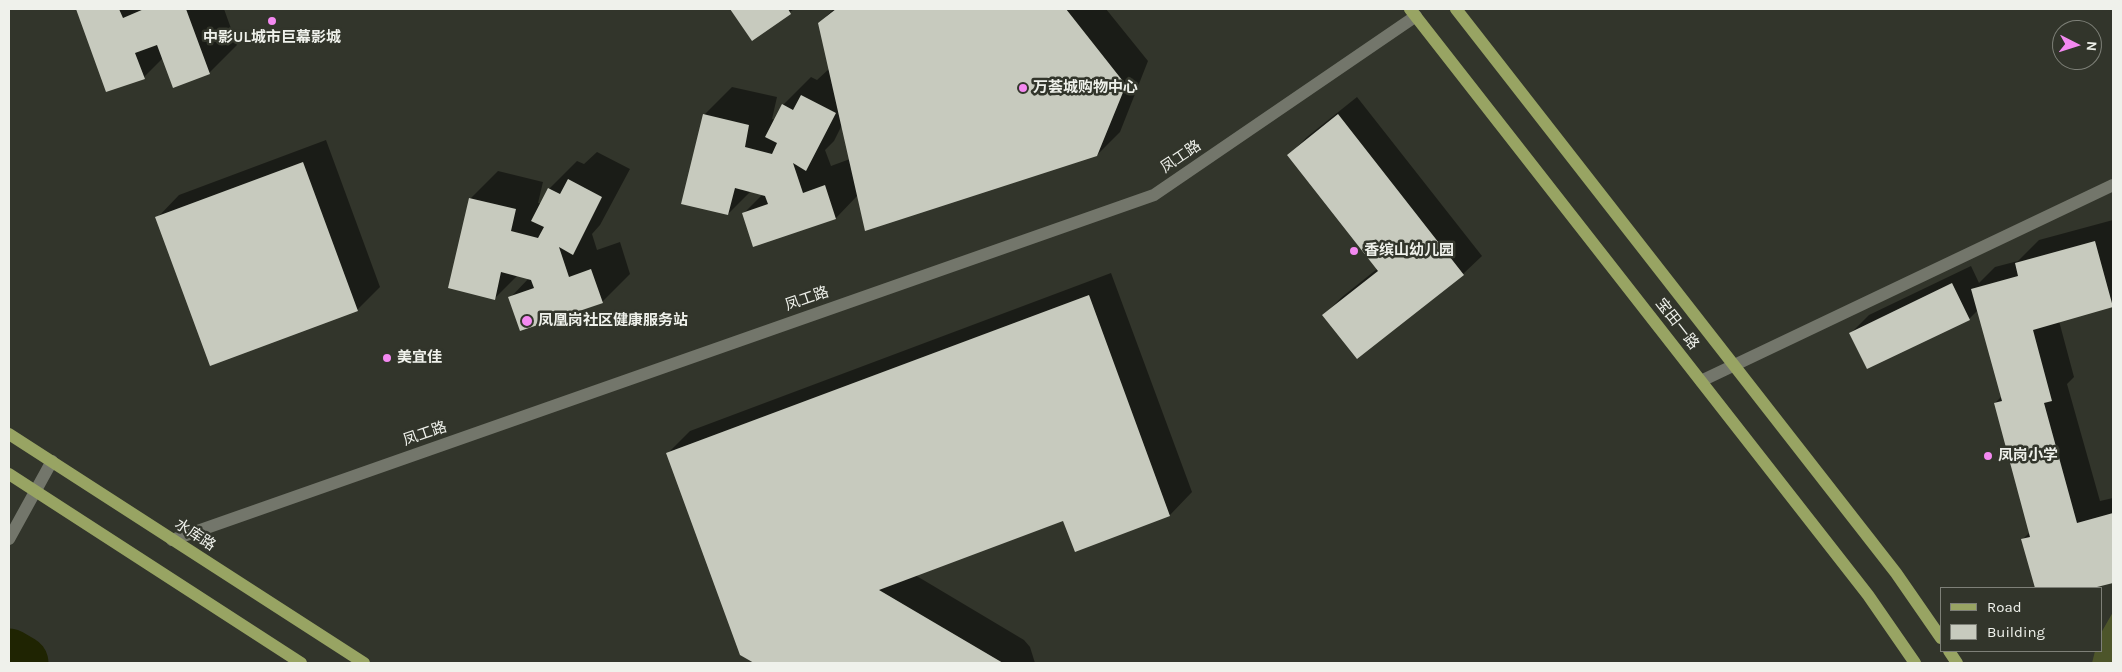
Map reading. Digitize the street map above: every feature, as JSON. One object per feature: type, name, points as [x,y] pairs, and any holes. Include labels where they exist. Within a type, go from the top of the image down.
[{"type":"main road","name":"宝田一路","points":[[1456,9],[1896,573],[1940,637]]},
{"type":"main road","name":"宝田一路","points":[[1413,12],[1868,594],[1915,663]]},
{"type":"main road","name":"水库路","points":[[9,434],[364,663]]},
{"type":"main road","points":[[9,474],[302,663]]},
{"type":"main road","points":[[1950,652],[1957,663]]},
{"type":"street","name":"凤工路","points":[[172,540],[1154,195],[1413,12]]},
{"type":"street","points":[[1701,381],[2113,185]]},
{"type":"street","points":[[9,539],[52,461]]},
{"type":"green space","points":[[2113,612],[2113,663],[2092,663],[2095,652],[2102,652],[2102,631]]},
{"type":"building","points":[[76,9],[119,9],[123,18],[144,9],[186,9],[210,74],[173,88],[157,45],[135,53],[145,79],[106,92]]},
{"type":"building","points":[[730,9],[788,9],[791,14],[752,41]]},
{"type":"building","name":"万荟城购物中心","points":[[836,9],[1066,9],[1126,85],[1097,156],[865,231],[818,23]]},
{"type":"building","points":[[801,95],[836,113],[806,171],[793,163],[803,193],[825,185],[836,219],[753,247],[742,213],[768,204],[765,196],[735,188],[728,215],[681,204],[703,114],[749,125],[745,147],[772,154],[777,143],[765,137],[782,104],[793,110]]},
{"type":"building","points":[[1338,114],[1464,275],[1357,359],[1322,315],[1378,271],[1287,155]]},
{"type":"building","points":[[303,162],[358,311],[210,366],[155,217]]},
{"type":"building","points":[[568,179],[602,197],[573,255],[559,247],[569,277],[591,269],[603,303],[520,331],[508,297],[534,288],[531,280],[501,272],[495,300],[448,288],[469,198],[516,209],[511,231],[538,238],[544,227],[531,221],[548,188],[560,194]]},
{"type":"building","points":[[2095,241],[2113,307],[2033,330],[2052,401],[2044,403],[2077,523],[2113,513],[2113,583],[2097,587],[2035,587],[2021,539],[2030,537],[1994,403],[2002,401],[1971,289],[2018,276],[2015,263]]},
{"type":"building","points":[[1952,283],[1970,320],[1867,369],[1849,333]]},
{"type":"building","points":[[1089,295],[1170,516],[1075,552],[1063,521],[879,590],[1003,663],[754,663],[740,655],[666,453]]},
{"type":"waterway","points":[[9,656],[21,663]]},
{"type":"place","name":"中影UL城市巨幕影城","points":[[272,21]]},
{"type":"place","name":"万荟城购物中心","points":[[1023,88]]},
{"type":"place","name":"香缤山幼儿园","points":[[1354,251]]},
{"type":"place","name":"凤凰岗社区健康服务站","points":[[527,321]]},
{"type":"place","name":"美宜佳","points":[[387,358]]},
{"type":"place","name":"凤岗小学","points":[[1988,456]]}]
